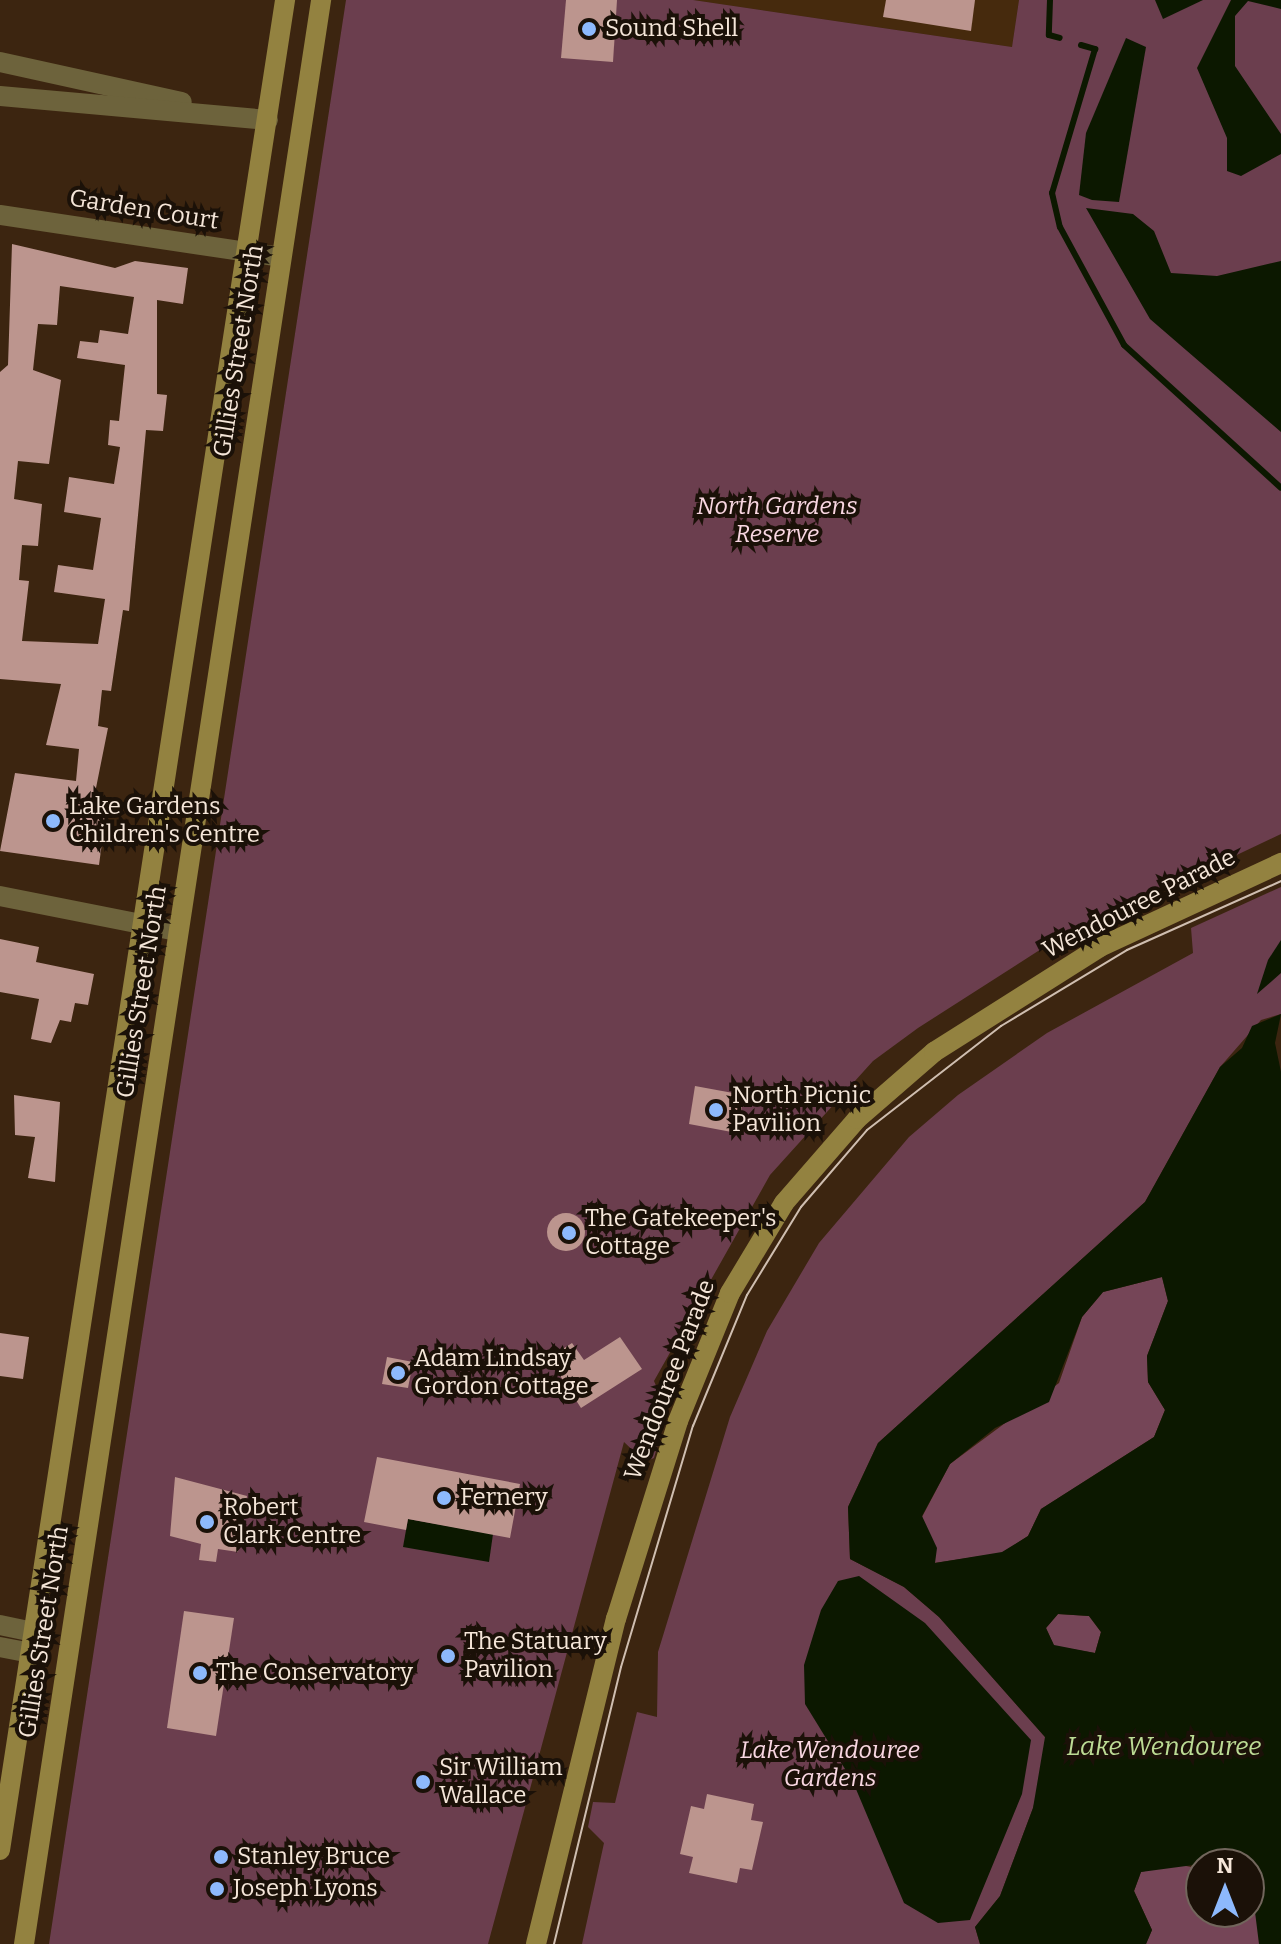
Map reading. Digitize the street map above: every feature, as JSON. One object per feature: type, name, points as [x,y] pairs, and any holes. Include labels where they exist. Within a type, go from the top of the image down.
[{"type":"main road","name":"Gillies Street North","points":[[0,1850],[285,0]]},
{"type":"main road","name":"Gillies Street North","points":[[24,1944],[321,0]]},
{"type":"main road","name":"Wendouree Parade","points":[[536,1944],[616,1619],[669,1446],[730,1293],[777,1213],[857,1119],[934,1052],[1100,947],[1281,863]]},
{"type":"main road","points":[[33,1632],[68,1648]]},
{"type":"main road","points":[[30,1653],[68,1648]]},
{"type":"street","points":[[0,62],[28,65],[224,113],[268,120]]},
{"type":"street","points":[[22,100],[28,65]]},
{"type":"street","points":[[0,96],[224,113]]},
{"type":"street","name":"Garden Court","points":[[0,215],[280,257]]},
{"type":"street","points":[[0,896],[177,931]]},
{"type":"street","points":[[0,1625],[33,1632]]},
{"type":"street","points":[[0,1647],[30,1653]]},
{"type":"shaded area","points":[[693,0],[1019,0],[1012,47]]},
{"type":"shaded area","points":[[1162,1277],[1168,1301],[1147,1356],[1148,1382],[1165,1410],[1154,1437],[1041,1509],[1028,1536],[1002,1553],[934,1563],[922,1517],[950,1464],[1059,1383],[1082,1317],[1103,1292]]},
{"type":"shaded area","points":[[1058,1614],[1089,1616],[1101,1632],[1095,1653],[1054,1646],[1046,1628]]},
{"type":"shaded area","points":[[1176,1864],[1185,1866],[1185,1928],[1259,1928],[1259,1944],[1146,1944],[1152,1930],[1134,1891],[1141,1872]]},
{"type":"green space","name":"North Gardens Reserve","points":[[346,0],[693,0],[1012,47],[1019,0],[1281,0],[1281,834],[1049,944],[918,1028],[873,1061],[770,1175],[654,1381],[667,1412],[654,1458],[645,1462],[624,1442],[488,1944],[49,1944]]},
{"type":"green space","name":"Lake Wendouree Gardens","points":[[1281,887],[1281,1014],[1261,1020],[1220,1067],[1145,1202],[878,1443],[848,1507],[850,1559],[904,1587],[939,1617],[1045,1737],[1047,1756],[1033,1808],[1000,1896],[975,1927],[980,1944],[582,1944],[604,1843],[588,1827],[593,1802],[615,1803],[637,1712],[657,1717],[658,1652],[730,1417],[767,1331],[819,1243],[909,1137],[958,1095],[1047,1033],[1193,953],[1191,928]]},
{"type":"water","points":[[1155,0],[1203,0],[1163,19]]},
{"type":"water","points":[[1231,0],[1281,0],[1281,9],[1248,1],[1235,16],[1235,66],[1281,134],[1281,154],[1241,176],[1227,171],[1227,138],[1197,68]]},
{"type":"water","points":[[1126,38],[1146,47],[1119,202],[1092,200],[1079,195],[1086,133]]},
{"type":"water","points":[[1086,208],[1133,214],[1154,231],[1171,273],[1217,276],[1281,261],[1281,432],[1150,319]]},
{"type":"water","points":[[1281,940],[1281,973],[1257,994],[1268,960]]},
{"type":"water","name":"Lake Wendouree","points":[[1281,1014],[1275,1043],[1281,1072],[1281,1944],[1259,1944],[1257,1928],[1265,1928],[1265,1848],[1185,1848],[1185,1866],[1141,1872],[1134,1891],[1152,1930],[1146,1944],[980,1944],[975,1927],[1000,1896],[1033,1808],[1045,1737],[939,1617],[904,1587],[850,1559],[848,1507],[878,1443],[1145,1202],[1220,1067],[1242,1048],[1252,1026]],"holes":[[[1162,1277],[1168,1301],[1147,1356],[1148,1382],[1165,1410],[1154,1437],[1041,1509],[1028,1536],[1002,1552],[935,1563],[937,1548],[922,1516],[950,1464],[995,1428],[1049,1402],[1082,1317],[1103,1292]],[[1058,1614],[1089,1616],[1101,1632],[1095,1653],[1054,1645],[1046,1628]]]},
{"type":"water","points":[[408,1519],[493,1534],[489,1562],[403,1547]]},
{"type":"water","points":[[859,1576],[925,1623],[1031,1740],[1022,1794],[970,1920],[938,1923],[904,1903],[853,1782],[805,1704],[804,1665],[821,1610],[838,1581]]},
{"type":"building","name":"Sound Shell","points":[[566,0],[617,0],[613,62],[561,58]]},
{"type":"building","points":[[886,0],[975,0],[971,31],[883,17]]},
{"type":"building","points":[[12,244],[115,268],[135,261],[188,268],[183,304],[157,300],[157,394],[167,395],[163,431],[146,430],[129,611],[123,610],[111,691],[102,690],[98,726],[108,728],[93,803],[107,805],[99,865],[0,851],[15,773],[76,781],[79,749],[46,745],[61,684],[0,679],[0,372],[8,365]],"holes":[[[60,286],[134,297],[128,334],[100,330],[98,343],[80,341],[77,358],[125,365],[119,421],[110,420],[108,445],[120,447],[114,484],[69,477],[64,512],[101,518],[93,570],[58,565],[54,592],[105,599],[98,644],[22,641],[29,581],[19,580],[22,545],[38,546],[42,504],[14,499],[18,461],[49,464],[61,380],[33,370],[38,324],[57,325]]]},
{"type":"building","points":[[0,939],[39,947],[36,962],[94,974],[88,1005],[75,1003],[71,1022],[60,1020],[51,1043],[31,1039],[39,999],[0,992]]},
{"type":"building","name":"North Picnic Pavilion","points":[[695,1086],[744,1095],[737,1133],[689,1124]]},
{"type":"building","points":[[14,1095],[60,1102],[55,1182],[28,1178],[35,1137],[15,1135]]},
{"type":"building","name":"The Gatekeeper's Cottage","points":[[566,1213],[579,1219],[585,1232],[579,1245],[566,1251],[553,1245],[547,1232],[553,1219]]},
{"type":"building","points":[[0,1333],[29,1337],[23,1379],[0,1376]]},
{"type":"building","points":[[620,1337],[642,1369],[581,1408],[559,1374],[569,1367],[558,1352],[572,1343],[584,1360]]},
{"type":"building","name":"Adam Lindsay Gordon Cottage","points":[[387,1357],[413,1362],[408,1388],[382,1384]]},
{"type":"building","name":"Fernery","points":[[377,1457],[520,1484],[510,1538],[408,1519],[406,1530],[364,1522]]},
{"type":"building","name":"Robert Clark Centre","points":[[175,1477],[247,1496],[238,1552],[218,1549],[216,1562],[199,1560],[201,1544],[170,1536]]},
{"type":"building","name":"The Conservatory","points":[[184,1611],[234,1618],[216,1736],[167,1728]]},
{"type":"building","points":[[707,1794],[754,1804],[751,1820],[763,1822],[752,1870],[740,1868],[737,1883],[689,1873],[693,1857],[680,1854],[691,1806],[704,1809]]},
{"type":"waterway","points":[[1050,0],[1049,35],[1060,38]]},
{"type":"waterway","points":[[1081,45],[1095,49],[1052,193],[1060,227],[1124,345],[1281,488]]},
{"type":"tram line","points":[[554,1944],[621,1667],[693,1426],[747,1295],[801,1207],[867,1130],[1001,1026],[1127,950],[1281,881]]},
{"type":"place","name":"Sound Shell","points":[[589,29]]},
{"type":"place","name":"Lake Gardens Children's Centre","points":[[53,821]]},
{"type":"place","name":"North Picnic Pavilion","points":[[716,1110]]},
{"type":"place","name":"The Gatekeeper's Cottage","points":[[569,1233]]},
{"type":"place","name":"Adam Lindsay Gordon Cottage","points":[[398,1373]]},
{"type":"place","name":"Fernery","points":[[444,1498]]},
{"type":"place","name":"Robert Clark Centre","points":[[207,1522]]},
{"type":"place","name":"The Statuary Pavilion","points":[[448,1656]]},
{"type":"place","name":"The Conservatory","points":[[200,1673]]},
{"type":"place","name":"Sir William Wallace","points":[[423,1782]]},
{"type":"place","name":"Stanley Bruce","points":[[221,1857]]},
{"type":"place","name":"Joseph Lyons","points":[[217,1889]]}]
